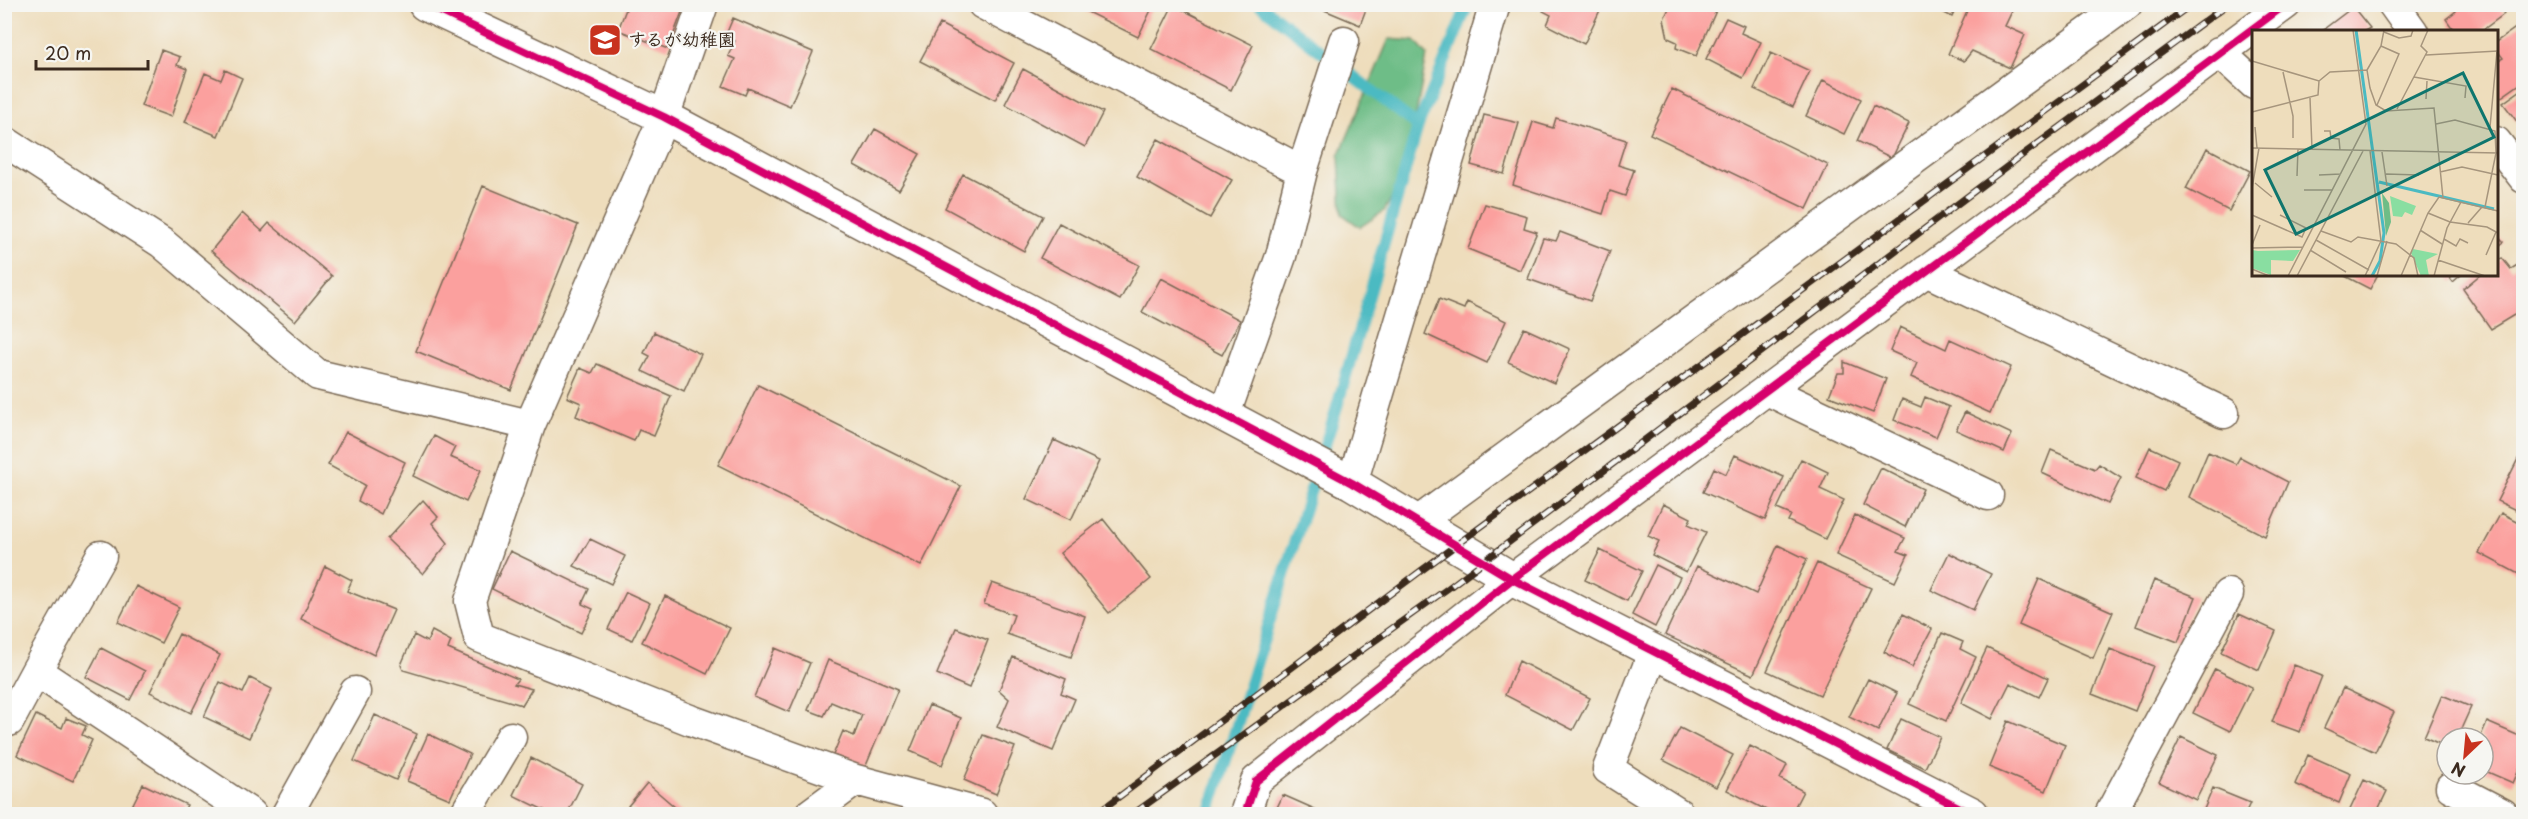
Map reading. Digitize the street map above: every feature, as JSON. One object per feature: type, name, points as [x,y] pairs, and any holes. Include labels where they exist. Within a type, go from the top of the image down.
[{"type":"street","points":[[424,4],[664,117],[1238,421],[1352,483],[1512,579],[1654,651],[1934,806],[1972,814]]},
{"type":"street","points":[[703,4],[664,117],[530,424],[470,601],[479,637],[690,720],[856,780],[982,814]]},
{"type":"street","points":[[983,4],[1302,171]]},
{"type":"street","points":[[1352,483],[1495,4]]},
{"type":"street","points":[[1416,523],[2127,4]]},
{"type":"street","points":[[1245,814],[1256,782],[1512,579],[2286,4]]},
{"type":"street","points":[[1238,421],[1302,171],[1344,41]]},
{"type":"street","points":[[2219,52],[2252,83]]},
{"type":"street","points":[[4,141],[162,243],[318,375],[530,424]]},
{"type":"street","points":[[2498,145],[2523,178]]},
{"type":"street","points":[[1926,270],[2224,413]]},
{"type":"street","points":[[1767,390],[1988,495]]},
{"type":"street","points":[[4,719],[9,722],[101,556]]},
{"type":"street","points":[[2110,814],[2228,594]]},
{"type":"street","points":[[1654,651],[1608,769],[1679,814]]},
{"type":"street","points":[[36,671],[251,814]]},
{"type":"street","points":[[287,814],[355,692]]},
{"type":"street","points":[[465,814],[511,737]]},
{"type":"street","points":[[810,814],[856,780]]},
{"type":"street","points":[[2451,787],[2503,814]]},
{"type":"green space","points":[[1389,39],[1415,41],[1427,55],[1405,174],[1384,211],[1360,227],[1342,214],[1339,156]]},
{"type":"building","points":[[628,4],[685,4],[668,49],[618,30]]},
{"type":"building","points":[[1076,4],[1154,4],[1138,37],[1075,6]]},
{"type":"building","points":[[1324,4],[1368,4],[1360,25],[1322,9]]},
{"type":"building","points":[[1546,4],[1594,4],[1601,8],[1584,44],[1547,25],[1551,15],[1543,11]]},
{"type":"building","points":[[1671,4],[1719,4],[1696,56],[1676,48],[1677,42],[1668,38],[1664,19]]},
{"type":"building","points":[[1927,4],[1958,4],[1952,17]]},
{"type":"building","points":[[1970,4],[2009,4],[2014,7],[2005,26],[2025,35],[2010,68],[1972,51],[1964,61],[1948,54]]},
{"type":"building","points":[[2451,4],[2497,4],[2504,14],[2483,30],[2454,30],[2446,19],[2456,11]]},
{"type":"building","points":[[1173,5],[1253,45],[1231,90],[1151,49]]},
{"type":"building","points":[[2353,7],[2370,28],[2366,30],[2323,30]]},
{"type":"building","points":[[733,18],[813,52],[790,106],[748,88],[745,95],[723,86],[735,59],[728,56],[735,41],[725,37]]},
{"type":"building","points":[[1726,18],[1744,26],[1741,33],[1761,42],[1743,78],[1706,59]]},
{"type":"building","points":[[2524,22],[2524,81],[2500,98],[2498,96],[2498,61],[2503,58],[2498,52],[2498,41]]},
{"type":"building","points":[[940,24],[1014,63],[995,100],[920,61]]},
{"type":"building","points":[[161,50],[180,57],[177,65],[187,69],[171,117],[141,106]]},
{"type":"building","points":[[1771,53],[1810,71],[1793,107],[1754,89]]},
{"type":"building","points":[[1023,69],[1103,112],[1085,147],[1005,104]]},
{"type":"building","points":[[225,70],[242,78],[218,136],[185,122],[205,73],[221,80]]},
{"type":"building","points":[[1823,80],[1861,99],[1844,134],[1806,116]]},
{"type":"building","points":[[2524,88],[2524,131],[2503,103]]},
{"type":"building","points":[[1672,89],[1828,165],[1807,209],[1650,134]]},
{"type":"building","points":[[1873,106],[1909,123],[1892,158],[1857,141]]},
{"type":"building","points":[[1484,115],[1519,123],[1504,174],[1471,165]]},
{"type":"building","points":[[1556,118],[1626,140],[1618,165],[1634,170],[1625,196],[1610,191],[1603,214],[1513,185],[1533,122],[1553,128]]},
{"type":"building","points":[[875,129],[920,154],[899,190],[854,165]]},
{"type":"building","points":[[1158,139],[1232,180],[1210,218],[1137,177]]},
{"type":"building","points":[[2207,148],[2250,171],[2229,211],[2186,189]]},
{"type":"building","points":[[963,174],[1043,216],[1024,251],[945,208]]},
{"type":"building","points":[[483,186],[578,225],[511,390],[416,351]]},
{"type":"building","points":[[1485,204],[1527,216],[1524,228],[1537,232],[1520,270],[1468,249]]},
{"type":"building","points":[[242,213],[262,231],[269,223],[332,276],[295,321],[211,251]]},
{"type":"building","points":[[1059,223],[1139,265],[1120,300],[1040,258]]},
{"type":"building","points":[[1560,232],[1610,251],[1590,301],[1528,279],[1543,238],[1556,241]]},
{"type":"building","points":[[2498,236],[2504,242],[2498,246]]},
{"type":"building","points":[[2502,258],[2511,269],[2519,264],[2524,270],[2524,309],[2491,329],[2463,289],[2479,276],[2498,276],[2498,261]]},
{"type":"building","points":[[2345,276],[2377,276],[2370,289]]},
{"type":"building","points":[[2448,276],[2460,276],[2453,282]]},
{"type":"building","points":[[1161,278],[1240,320],[1222,355],[1142,312]]},
{"type":"building","points":[[1439,299],[1464,309],[1467,302],[1506,321],[1487,363],[1425,334]]},
{"type":"building","points":[[1900,327],[1946,349],[1950,339],[2011,367],[1990,413],[1911,377],[1917,363],[1890,351]]},
{"type":"building","points":[[1524,328],[1570,349],[1554,383],[1508,362]]},
{"type":"building","points":[[654,332],[701,354],[684,391],[642,371],[650,356],[644,353]]},
{"type":"building","points":[[1844,362],[1886,379],[1873,413],[1829,396],[1838,373],[1844,373]]},
{"type":"building","points":[[597,364],[671,396],[654,436],[639,430],[634,441],[576,416],[581,403],[567,397],[580,368],[592,373]]},
{"type":"building","points":[[758,385],[961,486],[921,566],[718,465]]},
{"type":"building","points":[[1925,397],[1949,407],[1936,437],[1894,420],[1902,399],[1921,407]]},
{"type":"building","points":[[1965,412],[2012,434],[2004,452],[1956,430]]},
{"type":"building","points":[[346,432],[405,462],[381,514],[358,501],[365,485],[328,465]]},
{"type":"building","points":[[434,436],[455,447],[450,457],[481,470],[466,502],[413,476]]},
{"type":"building","points":[[1054,440],[1099,461],[1071,520],[1026,499]]},
{"type":"building","points":[[2150,447],[2178,460],[2164,491],[2136,478]]},
{"type":"building","points":[[2051,450],[2095,469],[2099,464],[2121,478],[2108,504],[2042,473]]},
{"type":"building","points":[[2208,452],[2236,464],[2240,457],[2288,482],[2265,536],[2189,497]]},
{"type":"building","points":[[1735,455],[1784,477],[1765,520],[1703,492],[1714,468],[1726,474]]},
{"type":"building","points":[[1801,459],[1828,472],[1820,489],[1844,500],[1825,539],[1788,521],[1791,515],[1777,509]]},
{"type":"building","points":[[2518,459],[2524,461],[2524,514],[2497,501]]},
{"type":"building","points":[[1881,468],[1923,489],[1905,527],[1863,505]]},
{"type":"building","points":[[423,500],[438,517],[432,523],[448,543],[423,574],[387,539]]},
{"type":"building","points":[[1663,504],[1691,518],[1688,524],[1706,532],[1686,572],[1652,555],[1659,541],[1648,536]]},
{"type":"building","points":[[2501,513],[2524,525],[2524,577],[2479,553]]},
{"type":"building","points":[[1855,515],[1905,538],[1898,551],[1908,555],[1895,582],[1836,555]]},
{"type":"building","points":[[1103,519],[1151,579],[1109,613],[1060,553]]},
{"type":"building","points":[[590,539],[625,556],[611,584],[574,566]]},
{"type":"building","points":[[1778,545],[1807,559],[1753,675],[1665,635],[1697,566],[1756,594]]},
{"type":"building","points":[[1600,550],[1642,571],[1627,601],[1585,580]]},
{"type":"building","points":[[510,551],[589,589],[582,604],[593,609],[581,633],[492,589]]},
{"type":"building","points":[[1949,553],[1991,574],[1973,610],[1931,590]]},
{"type":"building","points":[[1817,563],[1871,588],[1820,695],[1767,671]]},
{"type":"building","points":[[1656,565],[1680,577],[1655,627],[1632,615]]},
{"type":"building","points":[[325,566],[352,580],[347,591],[394,610],[374,655],[301,619]]},
{"type":"building","points":[[2039,579],[2113,612],[2093,658],[2019,625]]},
{"type":"building","points":[[2154,580],[2196,597],[2178,642],[2136,626]]},
{"type":"building","points":[[992,583],[1085,616],[1071,657],[1007,634],[1014,615],[984,604]]},
{"type":"building","points":[[136,586],[179,607],[161,643],[118,622]]},
{"type":"building","points":[[626,592],[650,603],[632,640],[608,629]]},
{"type":"building","points":[[665,596],[730,628],[707,674],[642,642]]},
{"type":"building","points":[[1903,614],[1932,629],[1912,667],[1884,652]]},
{"type":"building","points":[[2239,614],[2276,631],[2259,670],[2221,652]]},
{"type":"building","points":[[956,628],[988,640],[969,688],[937,674]]},
{"type":"building","points":[[432,631],[451,641],[448,649],[518,679],[514,684],[532,689],[522,705],[403,670],[401,665],[414,635],[427,642]]},
{"type":"building","points":[[1942,633],[1963,642],[1960,649],[1976,657],[1946,721],[1909,704]]},
{"type":"building","points":[[179,634],[220,655],[191,713],[150,692]]},
{"type":"building","points":[[101,648],[145,671],[130,700],[86,677]]},
{"type":"building","points":[[775,648],[810,663],[789,712],[754,697]]},
{"type":"building","points":[[1987,648],[2048,678],[2039,697],[2010,683],[1992,719],[1961,703]]},
{"type":"building","points":[[2110,649],[2153,666],[2135,711],[2092,694]]},
{"type":"building","points":[[1013,657],[1066,679],[1061,693],[1075,699],[1053,751],[997,727],[1009,699],[999,690]]},
{"type":"building","points":[[828,660],[898,689],[865,768],[833,755],[843,731],[854,736],[862,715],[831,702],[824,716],[808,710]]},
{"type":"building","points":[[1519,661],[1590,698],[1573,730],[1505,695]]},
{"type":"building","points":[[2294,665],[2322,676],[2300,732],[2272,722]]},
{"type":"building","points":[[2215,669],[2252,687],[2230,731],[2193,713]]},
{"type":"building","points":[[250,678],[272,689],[249,738],[204,717],[220,682],[243,693]]},
{"type":"building","points":[[1868,679],[1897,693],[1878,731],[1849,717]]},
{"type":"building","points":[[2343,688],[2394,712],[2375,752],[2324,728]]},
{"type":"building","points":[[2442,695],[2471,707],[2462,726],[2435,726],[2435,742],[2424,737]]},
{"type":"building","points":[[929,705],[961,718],[942,765],[910,751]]},
{"type":"building","points":[[36,715],[62,728],[66,718],[86,726],[82,735],[92,740],[73,781],[17,755]]},
{"type":"building","points":[[375,715],[417,734],[396,780],[354,761]]},
{"type":"building","points":[[1901,719],[1940,737],[1925,768],[1887,750]]},
{"type":"building","points":[[2008,721],[2065,745],[2046,791],[1989,767]]},
{"type":"building","points":[[2487,722],[2524,738],[2524,759],[2513,783],[2495,775],[2495,726],[2485,726]]},
{"type":"building","points":[[1680,728],[1733,755],[1716,787],[1663,760]]},
{"type":"building","points":[[428,734],[470,754],[450,799],[407,781]]},
{"type":"building","points":[[983,735],[1015,747],[996,794],[964,780]]},
{"type":"building","points":[[2181,737],[2218,755],[2196,800],[2159,782]]},
{"type":"building","points":[[1750,746],[1787,765],[1780,779],[1803,791],[1791,814],[1774,814],[1727,790]]},
{"type":"building","points":[[2308,755],[2351,774],[2339,803],[2295,784]]},
{"type":"building","points":[[531,758],[582,784],[567,814],[552,814],[513,795]]},
{"type":"building","points":[[2364,780],[2387,791],[2376,814],[2348,814]]},
{"type":"building","points":[[647,783],[683,814],[638,814],[628,806]]},
{"type":"building","points":[[143,784],[187,805],[182,814],[128,814]]},
{"type":"building","points":[[2213,788],[2250,803],[2245,814],[2202,814]]},
{"type":"building","points":[[1283,795],[1326,814],[1274,814]]},
{"type":"waterway","points":[[1259,4],[1418,126]]},
{"type":"waterway","points":[[1209,814],[1336,410],[1418,126],[1468,4]]},
{"type":"railway","points":[[1096,814],[1422,570],[2192,4]]},
{"type":"railway","points":[[1133,814],[1447,589],[2025,153],[2228,4]]},
{"type":"cycle path","points":[[425,4],[664,117],[1352,483],[1512,579],[1972,814]]},
{"type":"cycle path","points":[[1245,814],[1256,781],[1512,579],[2286,4]]},
{"type":"place","name":"するが幼稚園","points":[[605,40]]}]
